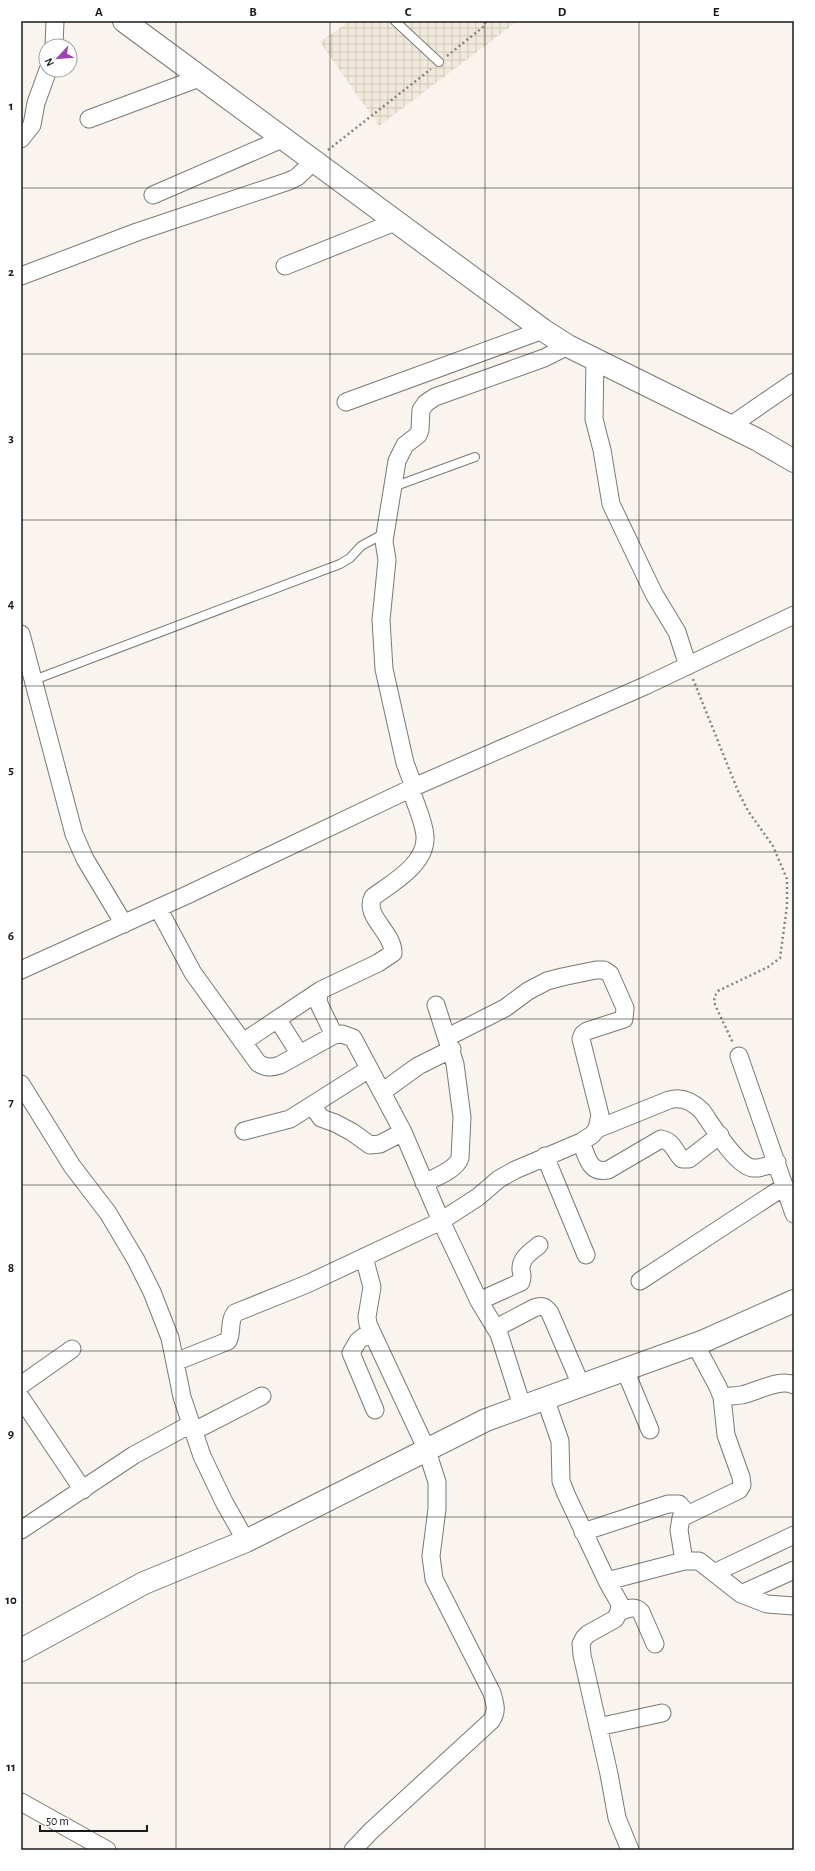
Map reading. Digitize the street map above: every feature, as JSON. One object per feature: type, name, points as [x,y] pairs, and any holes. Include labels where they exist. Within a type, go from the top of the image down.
[{"type":"street","points":[[54,38],[55,21]]},
{"type":"street","points":[[124,21],[199,78],[543,330],[568,346],[730,426],[794,461]]},
{"type":"street","points":[[21,138],[32,125],[36,103],[45,78]]},
{"type":"street","points":[[89,119],[199,78]]},
{"type":"street","points":[[153,195],[282,139]]},
{"type":"street","points":[[21,276],[137,232],[289,181],[297,177],[314,162]]},
{"type":"street","points":[[285,266],[395,222]]},
{"type":"street","points":[[346,402],[543,330]]},
{"type":"street","points":[[243,1042],[321,990],[378,963],[392,953],[392,943],[372,911],[370,902],[373,897],[412,866],[422,851],[425,836],[424,828],[405,763],[382,654],[381,620],[387,560],[384,541],[397,460],[405,445],[418,435],[420,430],[421,410],[426,403],[435,397],[544,358],[568,346]]},
{"type":"street","points":[[595,360],[594,420],[602,450],[611,504],[654,594],[677,632],[688,666]]},
{"type":"street","points":[[730,426],[794,382]]},
{"type":"street","points":[[21,970],[124,924],[412,788],[647,685],[794,614]]},
{"type":"street","points":[[21,634],[74,834],[85,859],[124,924]]},
{"type":"street","points":[[158,908],[186,960],[258,1063],[265,1067],[272,1068],[334,1035],[342,1034],[353,1038],[403,1132],[441,1221],[479,1301],[496,1328],[522,1406]]},
{"type":"street","points":[[175,1362],[228,1341],[232,1334],[231,1318],[235,1313],[262,1301],[290,1292],[441,1221],[478,1197],[498,1180],[544,1156],[581,1142],[592,1135],[597,1129],[600,1115],[581,1039],[583,1034],[587,1031],[624,1019],[626,1014],[625,1008],[610,974],[604,970],[562,977],[547,982],[528,991],[505,1008],[450,1043],[382,1092]]},
{"type":"street","points":[[321,990],[317,1000],[334,1035]]},
{"type":"street","points":[[424,1183],[452,1168],[459,1163],[460,1158],[462,1117],[456,1064],[436,1005]]},
{"type":"street","points":[[278,1020],[299,1053]]},
{"type":"street","points":[[739,1056],[794,1214]]},
{"type":"street","points":[[244,1131],[285,1121],[312,1106],[370,1069]]},
{"type":"street","points":[[21,1084],[72,1166],[108,1213],[136,1260],[165,1323],[170,1338],[182,1397],[202,1456],[224,1502],[246,1541]]},
{"type":"street","points":[[597,1129],[675,1098],[688,1101],[697,1106],[735,1157],[744,1166],[760,1168],[777,1162]]},
{"type":"street","points":[[312,1106],[321,1118],[335,1123],[352,1132],[370,1145],[380,1144],[403,1132]]},
{"type":"street","points":[[581,1142],[592,1168],[602,1172],[661,1139],[668,1140],[682,1159],[689,1159],[720,1135]]},
{"type":"street","points":[[544,1156],[586,1255]]},
{"type":"street","points":[[640,1281],[785,1186]]},
{"type":"street","points":[[479,1301],[521,1282],[523,1278],[521,1264],[522,1259],[539,1245]]},
{"type":"street","points":[[353,1850],[371,1831],[474,1738],[495,1715],[496,1708],[492,1693],[434,1579],[431,1556],[438,1500],[437,1482],[426,1448],[371,1330],[367,1317],[372,1286],[364,1257]]},
{"type":"street","points":[[21,1650],[144,1583],[246,1541],[426,1448],[486,1420],[695,1344],[794,1302]]},
{"type":"street","points":[[496,1328],[534,1308],[541,1306],[546,1307],[581,1385]]},
{"type":"street","points":[[371,1330],[358,1341],[351,1353],[375,1410]]},
{"type":"street","points":[[684,1561],[679,1523],[681,1518],[739,1490],[742,1485],[741,1477],[726,1435],[722,1397],[695,1344]]},
{"type":"street","points":[[21,1385],[72,1349]]},
{"type":"street","points":[[625,1370],[650,1430]]},
{"type":"street","points":[[722,1397],[741,1395],[776,1385],[789,1383],[794,1385]]},
{"type":"street","points":[[21,1530],[134,1455],[262,1396]]},
{"type":"street","points":[[21,1398],[83,1490]]},
{"type":"street","points":[[545,1398],[560,1441],[561,1481],[583,1532],[620,1604],[619,1612],[615,1619],[588,1634],[581,1644],[582,1655],[617,1818],[630,1850]]},
{"type":"street","points":[[583,1532],[668,1504],[679,1504],[688,1514]]},
{"type":"street","points":[[714,1573],[794,1534]]},
{"type":"street","points":[[607,1581],[684,1561],[699,1561],[741,1594],[767,1604],[794,1606]]},
{"type":"street","points":[[741,1594],[794,1570]]},
{"type":"street","points":[[619,1612],[631,1608],[637,1608],[642,1612],[655,1644]]},
{"type":"street","points":[[598,1727],[662,1713]]},
{"type":"street","points":[[21,1802],[107,1850]]},
{"type":"lane","points":[[395,21],[439,62]]},
{"type":"lane","points":[[392,488],[475,457]]},
{"type":"lane","points":[[34,680],[340,564],[350,558],[361,546],[385,532]]},
{"type":"path","points":[[314,162],[483,27],[486,21]]},
{"type":"path","points":[[688,666],[738,791],[748,811],[772,846],[787,879],[787,906],[780,958],[768,967],[718,991],[714,996],[716,1007],[739,1056]]},
{"type":"shaded area","points":[[349,21],[518,21],[379,126],[320,42]]}]
